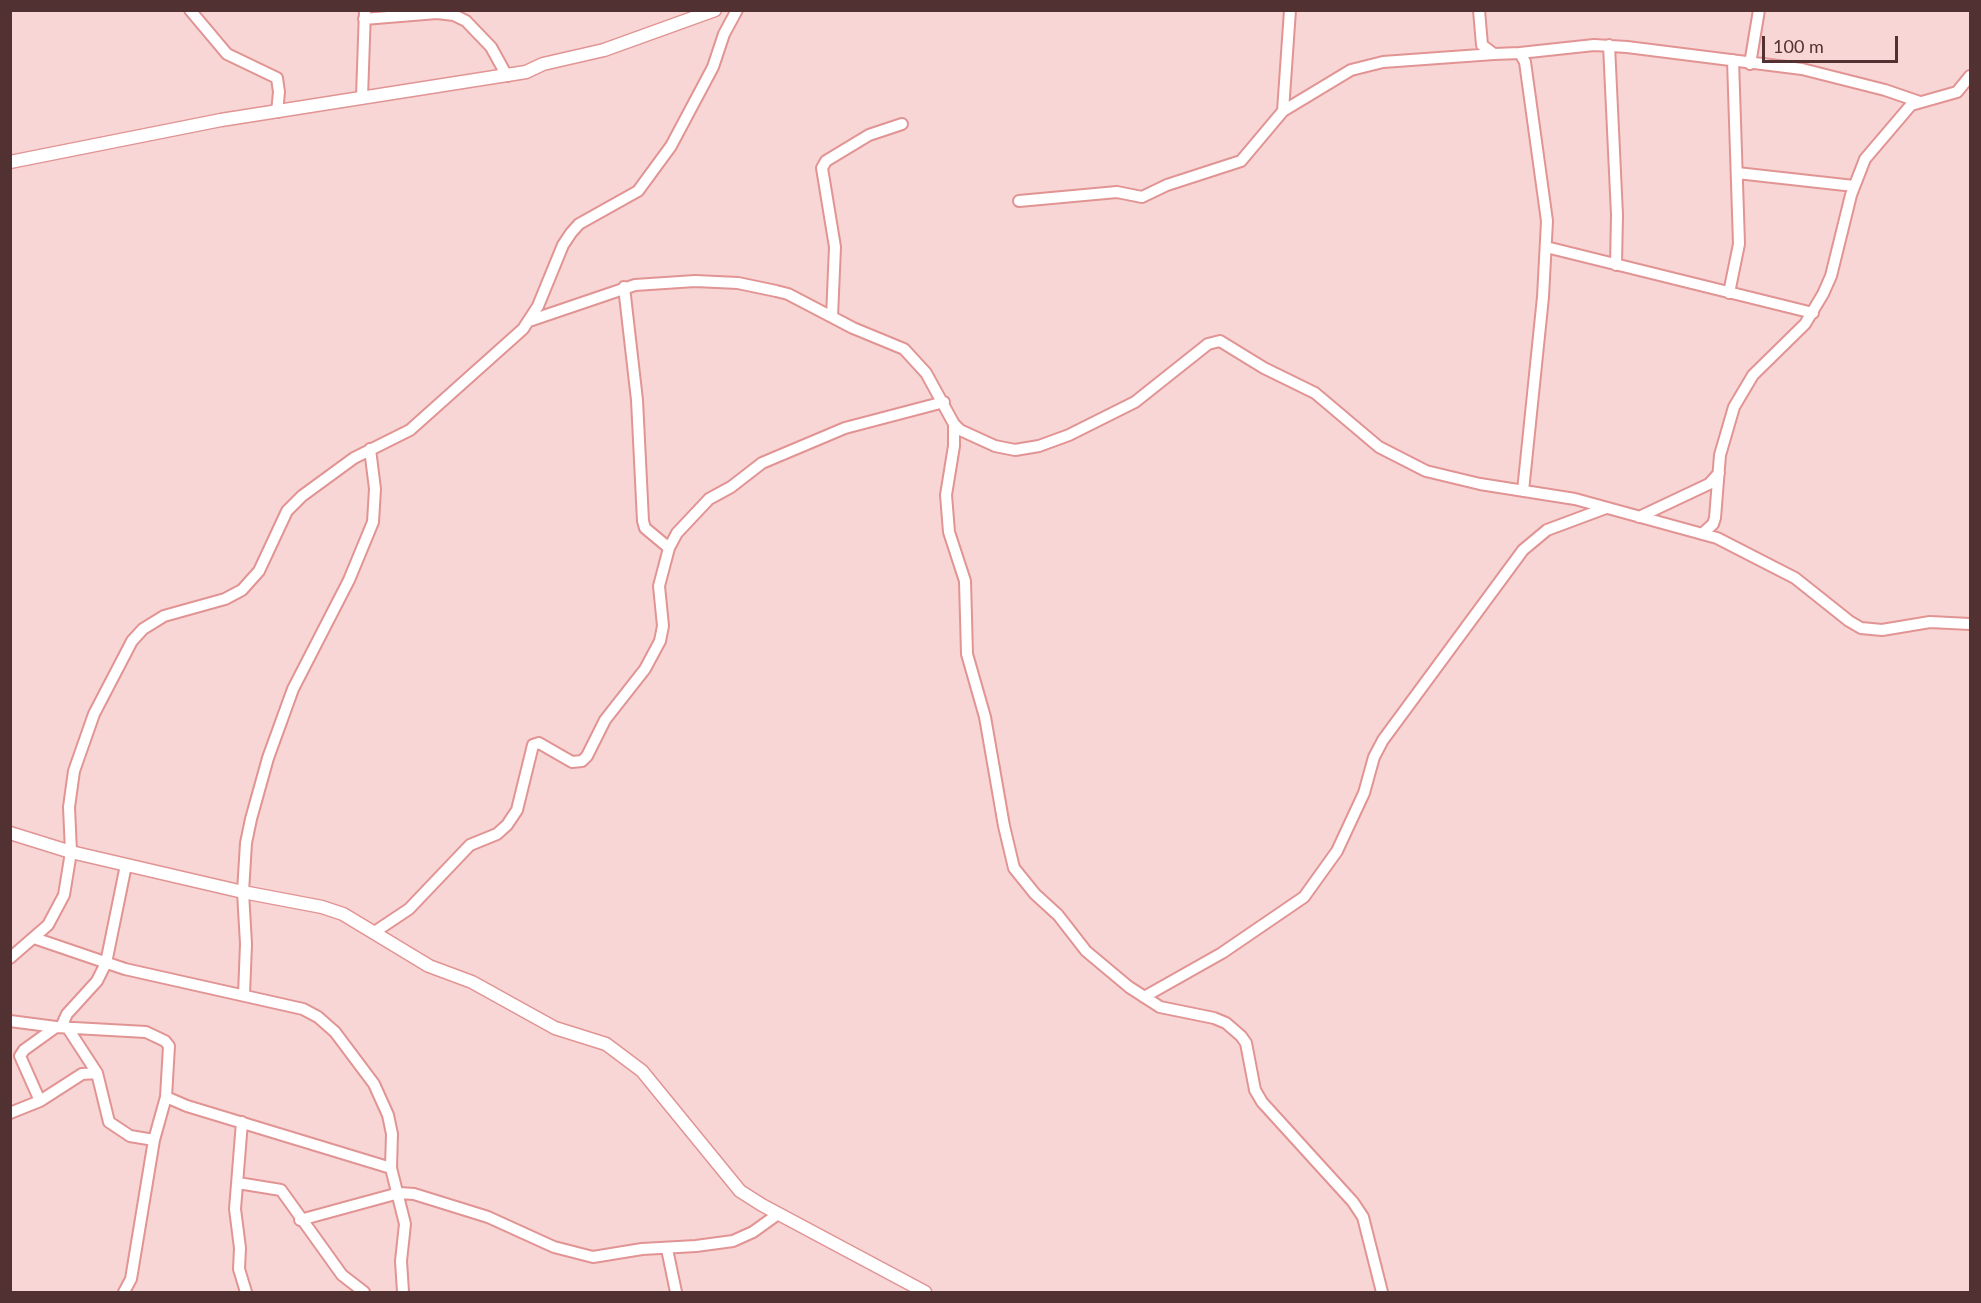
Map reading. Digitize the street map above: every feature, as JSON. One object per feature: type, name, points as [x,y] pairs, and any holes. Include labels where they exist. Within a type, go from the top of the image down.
[{"type":"street","points":[[190,10],[227,54],[277,78],[279,84],[277,111]]},
{"type":"street","points":[[10,162],[277,111],[526,72],[543,64],[604,50],[715,10]]},
{"type":"street","points":[[530,321],[563,245],[571,233],[579,224],[638,191],[671,146],[713,67],[724,34],[737,10]]},
{"type":"street","points":[[1283,111],[1283,84],[1290,10]]},
{"type":"street","points":[[1479,10],[1482,45],[1494,54]]},
{"type":"street","points":[[1750,64],[1759,10]]},
{"type":"street","points":[[362,97],[365,15],[437,13],[454,15],[466,21],[491,47],[507,76]]},
{"type":"street","points":[[1754,42],[1767,66]]},
{"type":"street","points":[[1019,201],[1118,192],[1142,197],[1167,185],[1241,161],[1283,111],[1333,79],[1363,66],[1609,45],[1802,69],[1845,79],[1920,102]]},
{"type":"street","points":[[1609,45],[1617,214],[1616,264]]},
{"type":"street","points":[[1520,53],[1525,63],[1547,221],[1523,491]]},
{"type":"street","points":[[1729,293],[1739,244],[1733,60]]},
{"type":"street","points":[[1716,537],[1713,524],[1724,436],[1742,390],[1753,375],[1794,337],[1813,313],[1831,276],[1854,186],[1865,159],[1903,111],[1920,102],[1957,92],[1971,76]]},
{"type":"street","points":[[832,317],[835,246],[822,168],[826,161],[869,135],[902,124]]},
{"type":"street","points":[[1737,172],[1854,186]]},
{"type":"street","points":[[1546,247],[1813,313]]},
{"type":"street","points":[[10,958],[48,925],[63,895],[71,852],[69,807],[74,771],[94,714],[132,641],[143,628],[165,616],[225,599],[242,590],[259,571],[287,511],[320,482],[370,449],[410,430],[530,321],[624,286],[695,281],[738,283],[789,294],[861,332],[891,342],[913,356],[944,402],[954,424],[954,446],[946,495],[949,532],[965,581],[967,654],[985,717],[1001,810],[1014,868],[1035,894],[1058,915],[1086,951],[1144,998],[1160,1007],[1214,1018],[1233,1028],[1241,1036],[1246,1042],[1255,1090],[1262,1102],[1353,1202],[1363,1217],[1382,1293]]},
{"type":"street","points":[[624,286],[635,383],[643,520],[645,528],[669,548]]},
{"type":"street","points":[[954,424],[971,436],[1003,448],[1039,446],[1135,402],[1208,345],[1220,341],[1264,369],[1315,393],[1379,447],[1411,465],[1443,477],[1575,499],[1716,537],[1795,578],[1849,621],[1862,628],[1882,630],[1930,622],[1971,624]]},
{"type":"street","points":[[376,931],[409,909],[470,845],[497,834],[507,825],[517,810],[533,745],[539,743],[572,762],[582,761],[587,756],[605,720],[645,669],[660,641],[663,626],[659,586],[669,548],[677,533],[709,499],[731,488],[762,463],[860,423],[944,402]]},
{"type":"street","points":[[954,446],[971,436]]},
{"type":"street","points":[[244,995],[246,944],[243,892],[246,843],[251,819],[292,688],[350,580],[373,522],[375,489],[370,449]]},
{"type":"street","points":[[1639,517],[1709,484],[1719,473]]},
{"type":"street","points":[[1144,998],[1221,953],[1304,897],[1337,851],[1364,793],[1374,757],[1383,740],[1523,550],[1547,530],[1606,508]]},
{"type":"street","points":[[1702,534],[1713,524]]},
{"type":"street","points":[[10,833],[71,852],[243,892],[322,907],[376,931],[429,966],[494,993],[555,1028],[606,1044],[623,1056],[656,1088],[740,1191],[925,1293]]},
{"type":"street","points":[[40,1101],[20,1056],[24,1050],[61,1027],[67,1014],[97,981],[106,963],[126,865]]},
{"type":"street","points":[[34,938],[106,963],[303,1009],[318,1017],[335,1032],[381,1097],[392,1134],[392,1168],[405,1224],[403,1293]]},
{"type":"street","points":[[10,1021],[61,1027],[147,1032],[165,1041],[171,1054],[166,1097],[154,1140],[139,1224],[135,1263],[124,1293]]},
{"type":"street","points":[[61,1027],[97,1073],[109,1122],[130,1136],[154,1140]]},
{"type":"street","points":[[10,1113],[40,1101],[82,1074],[97,1073]]},
{"type":"street","points":[[166,1097],[187,1106],[392,1168]]},
{"type":"street","points":[[242,1122],[235,1209],[240,1248],[238,1269],[246,1293]]},
{"type":"street","points":[[238,1183],[281,1190],[300,1220],[342,1275],[364,1293]]},
{"type":"street","points":[[300,1220],[399,1193],[426,1196],[470,1210],[534,1239],[593,1257],[642,1248],[667,1249],[733,1241],[753,1232],[778,1214]]},
{"type":"street","points":[[667,1249],[676,1293]]}]
